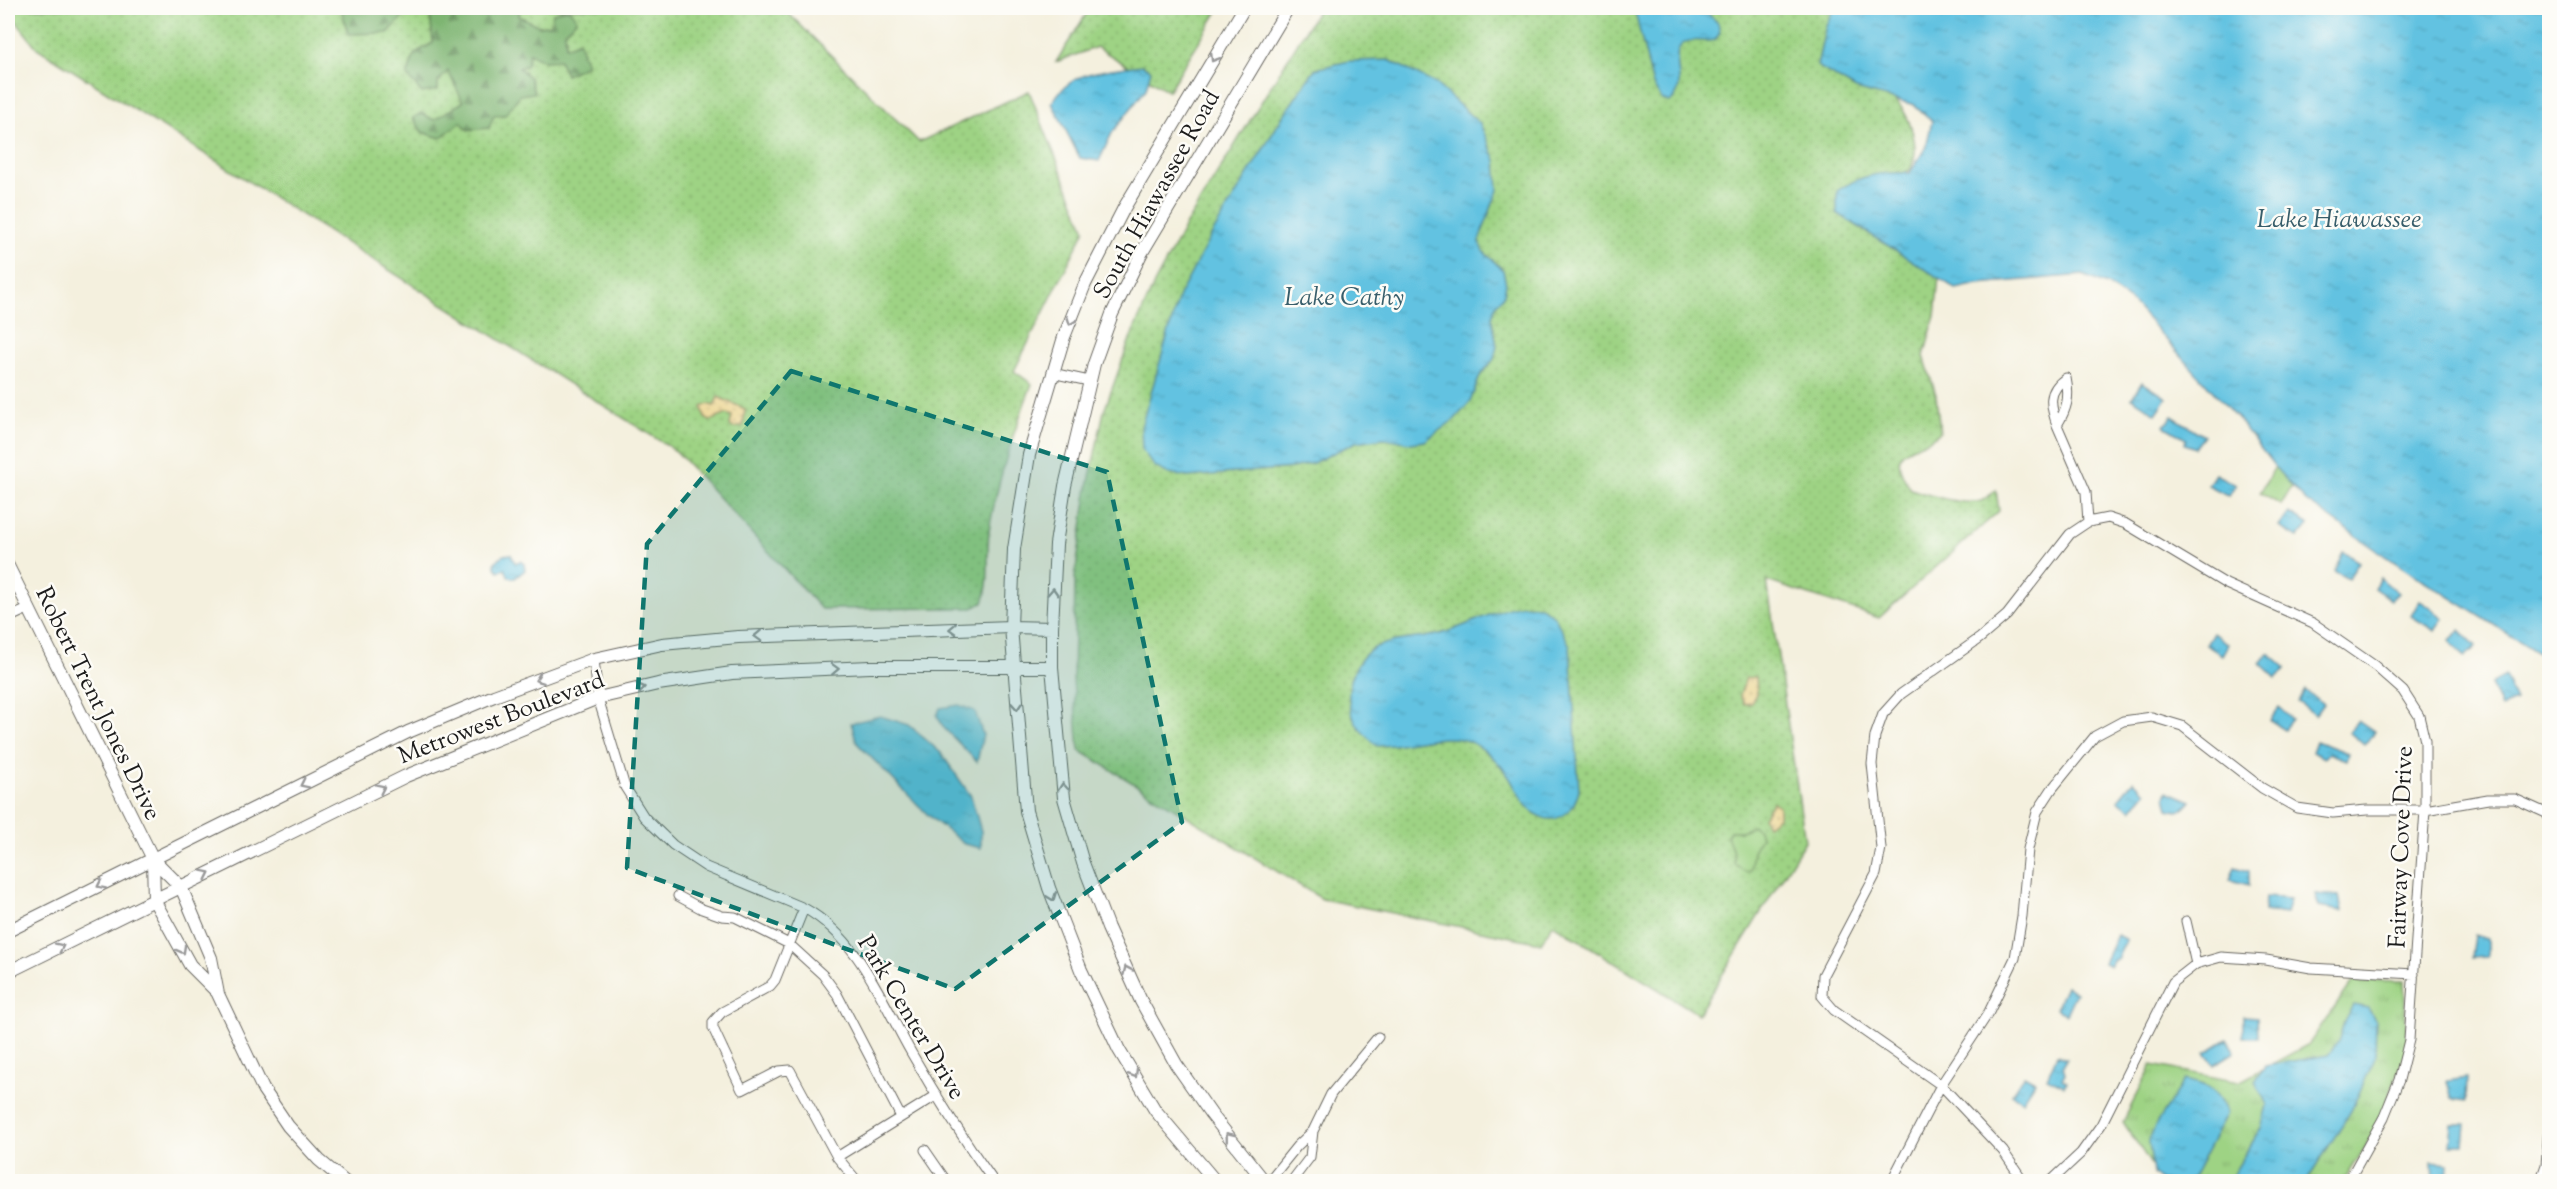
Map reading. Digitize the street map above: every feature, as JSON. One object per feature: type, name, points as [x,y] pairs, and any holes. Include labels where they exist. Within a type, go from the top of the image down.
[{"type":"street","name":"South Hiawassee Road","points":[[1215,1182],[1155,1110],[1119,1050],[1081,969],[1049,888],[1026,810],[1011,627],[1014,549],[1029,455],[1052,373],[1085,284],[1124,208],[1244,8]]},
{"type":"street","name":"South Hiawassee Road","points":[[1267,1182],[1211,1114],[1176,1064],[1141,1000],[1108,928],[1083,863],[1064,798],[1052,667],[1052,628],[1056,544],[1065,486],[1089,381],[1112,314],[1141,254],[1288,8]]},
{"type":"street","points":[[1052,373],[1089,381]]},
{"type":"street","points":[[2024,1182],[2003,1151],[1941,1085],[1834,1010],[1822,996],[1823,975],[1876,874],[1881,848],[1872,764],[1875,736],[1883,714],[1901,694],[1980,638],[2007,615],[2070,534],[2088,522],[2086,492],[2057,425]]},
{"type":"street","name":"Fairway Cove Drive","points":[[2088,522],[2109,518],[2126,524],[2226,584],[2313,623],[2370,662],[2403,691],[2419,716],[2426,757],[2425,810],[2409,1040],[2399,1080],[2384,1117],[2348,1182]]},
{"type":"street","name":"Robert Trent Jones Drive","points":[[8,566],[153,859],[181,887]]},
{"type":"street","points":[[8,618],[30,608]]},
{"type":"street","name":"Metrowest Boulevard","points":[[8,931],[408,732],[494,696],[594,659],[662,644],[738,637],[1011,627],[1052,628]]},
{"type":"street","name":"Park Center Drive","points":[[594,659],[598,698],[625,787],[644,817],[673,845],[706,867],[804,908],[816,915],[846,942],[868,972],[962,1137],[994,1182]]},
{"type":"street","name":"Metrowest Boulevard","points":[[8,972],[406,776],[598,698],[658,684],[732,673],[870,667],[1014,665],[1052,667]]},
{"type":"street","points":[[1891,1182],[1941,1085],[1989,1012],[2014,958],[2022,916],[2028,849],[2037,812],[2052,789],[2095,736],[2123,721],[2152,717],[2182,726],[2262,788],[2297,808],[2333,813],[2367,810],[2425,810],[2488,799],[2515,799],[2546,813],[2550,819]]},
{"type":"street","name":"Robert Trent Jones Drive","points":[[153,859],[154,900]]},
{"type":"street","points":[[181,887],[211,958],[218,994],[264,1089],[287,1124],[319,1160],[345,1182]]},
{"type":"street","points":[[678,896],[702,909],[722,916],[735,917],[789,944],[823,975],[837,994],[901,1117]]},
{"type":"street","points":[[154,900],[190,965],[218,994]]},
{"type":"street","points":[[804,908],[770,986],[722,1012],[713,1022],[713,1028],[742,1090],[779,1071],[790,1070],[837,1157],[858,1182]]},
{"type":"street","points":[[2186,921],[2196,964]]},
{"type":"street","points":[[2050,1182],[2081,1153],[2094,1134],[2173,982],[2196,964],[2221,957],[2266,960],[2311,968],[2414,974]]},
{"type":"street","points":[[1291,1182],[1310,1157],[1313,1131],[1331,1094],[1378,1037]]},
{"type":"street","points":[[837,1157],[937,1095]]},
{"type":"street","points":[[2540,1182],[2546,1165],[2550,1113]]},
{"type":"street","points":[[1267,1182],[1297,1146],[1313,1131]]},
{"type":"street","points":[[925,1150],[947,1182]]},
{"type":"highlighted area","points":[[791,371],[1107,472],[1182,822],[955,989],[627,868],[647,544]]},
{"type":"green space","points":[[8,8],[783,8],[919,142],[1029,91],[1085,230],[1014,371],[1032,384],[998,489],[989,535],[987,584],[983,603],[972,608],[821,609],[676,451],[37,48]]},
{"type":"green space","points":[[341,8],[398,8],[404,16],[388,33],[348,34]]},
{"type":"green space","points":[[427,8],[520,8],[519,16],[539,26],[551,24],[553,13],[568,8],[577,19],[565,32],[566,47],[579,41],[587,65],[566,75],[559,60],[544,61],[529,53],[527,65],[519,68],[530,78],[534,93],[520,95],[505,115],[494,115],[489,128],[468,130],[461,122],[440,138],[422,132],[413,118],[421,113],[434,120],[463,102],[448,71],[438,82],[438,90],[422,93],[407,76],[415,53],[433,43],[430,14]]},
{"type":"green space","points":[[1090,8],[1220,8],[1168,91],[1097,47],[1056,62]]},
{"type":"green space","points":[[1319,8],[1847,8],[1893,97],[1909,122],[1915,151],[1913,161],[1910,170],[1896,176],[1941,257],[1935,316],[1924,356],[1936,395],[1940,432],[1932,439],[1906,451],[1901,456],[1899,464],[1911,489],[1936,497],[1974,502],[1987,498],[1996,490],[1999,511],[1879,618],[1767,581],[1805,841],[1698,1014],[1553,924],[1541,943],[1322,899],[1079,750],[1073,681],[1075,576],[1088,486],[1104,411],[1130,339],[1154,284],[1185,226]]},
{"type":"green space","points":[[2276,465],[2297,478],[2281,505],[2260,493]]},
{"type":"green space","points":[[1753,826],[1759,830],[1761,837],[1753,851],[1751,870],[1745,872],[1734,863],[1734,855],[1727,836],[1730,831],[1741,831]]},
{"type":"green space","points":[[2354,980],[2404,981],[2407,1047],[2377,1129],[2344,1181],[2162,1181],[2123,1122],[2152,1065],[2239,1082],[2309,1044]]},
{"type":"sand","points":[[718,397],[745,409],[743,426],[733,428],[730,425],[732,416],[727,414],[710,421],[705,418],[702,407],[708,404],[714,406]]},
{"type":"sand","points":[[1756,677],[1757,692],[1751,703],[1744,704],[1740,695],[1746,678]]},
{"type":"sand","points":[[1773,802],[1779,806],[1779,816],[1767,825],[1763,817]]},
{"type":"water","points":[[1634,8],[1702,8],[1718,23],[1720,33],[1715,40],[1689,41],[1680,47],[1677,53],[1679,88],[1676,96],[1669,102],[1662,100],[1653,85]]},
{"type":"water","name":"Lake Hiawassee","points":[[1834,8],[2549,8],[2549,660],[2385,556],[2306,501],[2279,472],[2237,418],[2134,304],[2107,285],[2083,275],[1978,284],[1956,289],[1837,213],[1837,191],[1846,185],[1872,175],[1910,173],[1926,147],[1932,121],[1915,105],[1856,89],[1817,66],[1826,25]]},
{"type":"water","name":"Lake Cathy","points":[[1389,60],[1436,84],[1480,124],[1496,160],[1498,190],[1479,241],[1483,251],[1503,270],[1506,284],[1504,295],[1496,305],[1492,317],[1497,346],[1494,359],[1480,376],[1470,402],[1455,419],[1425,441],[1411,443],[1384,438],[1356,442],[1313,463],[1292,468],[1188,477],[1169,474],[1155,467],[1142,450],[1141,427],[1179,296],[1212,234],[1283,116],[1315,69],[1349,61]]},
{"type":"water","points":[[1142,65],[1151,70],[1146,89],[1112,133],[1099,161],[1080,158],[1052,103],[1069,83],[1080,77],[1103,70]]},
{"type":"water","points":[[2142,382],[2167,398],[2156,414],[2132,398]]},
{"type":"water","points":[[2172,416],[2204,436],[2195,448],[2185,444],[2186,439],[2164,426]]},
{"type":"water","points":[[2215,474],[2236,485],[2229,496],[2208,485]]},
{"type":"water","points":[[2289,513],[2309,525],[2298,538],[2279,527]]},
{"type":"water","points":[[2343,552],[2359,562],[2348,579],[2334,571]]},
{"type":"water","points":[[511,554],[515,563],[520,561],[524,564],[525,570],[515,578],[509,577],[505,569],[499,571],[495,567],[495,562],[504,555]]},
{"type":"water","points":[[2380,578],[2398,593],[2391,600],[2374,588]]},
{"type":"water","points":[[2420,600],[2443,618],[2435,631],[2411,616]]},
{"type":"water","points":[[1522,605],[1540,606],[1554,616],[1570,646],[1579,790],[1574,804],[1558,818],[1544,818],[1531,811],[1501,766],[1492,756],[1474,744],[1447,738],[1377,746],[1357,724],[1350,704],[1350,684],[1353,674],[1364,656],[1372,650],[1395,641],[1440,634]]},
{"type":"water","points":[[2460,630],[2476,646],[2465,657],[2449,641]]},
{"type":"water","points":[[2213,633],[2228,644],[2222,655],[2206,645]]},
{"type":"water","points":[[2269,653],[2286,668],[2276,678],[2260,663]]},
{"type":"water","points":[[2505,676],[2516,701],[2501,707],[2491,684]]},
{"type":"water","points":[[2305,690],[2323,704],[2315,715],[2298,702]]},
{"type":"water","points":[[959,705],[975,711],[983,735],[977,762],[944,728],[937,716],[940,708]]},
{"type":"water","points":[[2279,708],[2292,719],[2284,729],[2270,720]]},
{"type":"water","points":[[880,716],[909,725],[941,753],[971,796],[981,831],[981,848],[964,844],[929,816],[857,743],[851,723]]},
{"type":"water","points":[[2358,720],[2375,732],[2364,745],[2349,732]]},
{"type":"water","points":[[2316,741],[2348,753],[2346,760],[2328,753],[2324,758],[2312,752]]},
{"type":"water","points":[[2133,781],[2146,792],[2131,810],[2118,800]]},
{"type":"water","points":[[2167,791],[2191,801],[2181,810],[2168,809],[2165,796]]},
{"type":"water","points":[[2235,867],[2249,871],[2249,885],[2230,880]]},
{"type":"water","points":[[2315,894],[2339,896],[2342,911],[2319,907]]},
{"type":"water","points":[[2265,897],[2290,899],[2286,914],[2264,911]]},
{"type":"water","points":[[2117,935],[2126,940],[2117,959],[2113,960],[2110,966],[2104,963]]},
{"type":"water","points":[[2475,935],[2488,939],[2488,957],[2472,958]]},
{"type":"water","points":[[2066,986],[2076,992],[2066,1014],[2056,1009]]},
{"type":"water","points":[[2353,1005],[2368,1008],[2376,1021],[2375,1058],[2351,1111],[2307,1181],[2229,1181],[2261,1128],[2267,1105],[2255,1081],[2265,1066],[2328,1055],[2338,1042],[2344,1022]]},
{"type":"water","points":[[2243,1016],[2257,1017],[2258,1037],[2243,1037]]},
{"type":"water","points":[[2227,1039],[2235,1052],[2214,1065],[2205,1053]]},
{"type":"water","points":[[2057,1055],[2066,1059],[2062,1079],[2067,1082],[2064,1086],[2047,1078]]},
{"type":"water","points":[[2024,1075],[2035,1081],[2022,1101],[2012,1094]]},
{"type":"water","points":[[2467,1078],[2466,1101],[2452,1099],[2447,1081]]},
{"type":"water","points":[[2184,1080],[2211,1089],[2227,1113],[2193,1177],[2186,1181],[2161,1181],[2153,1174],[2149,1141],[2157,1122]]},
{"type":"water","points":[[2452,1124],[2466,1124],[2464,1145],[2450,1145]]},
{"type":"water","points":[[2432,1162],[2448,1164],[2447,1181],[2433,1181]]}]
